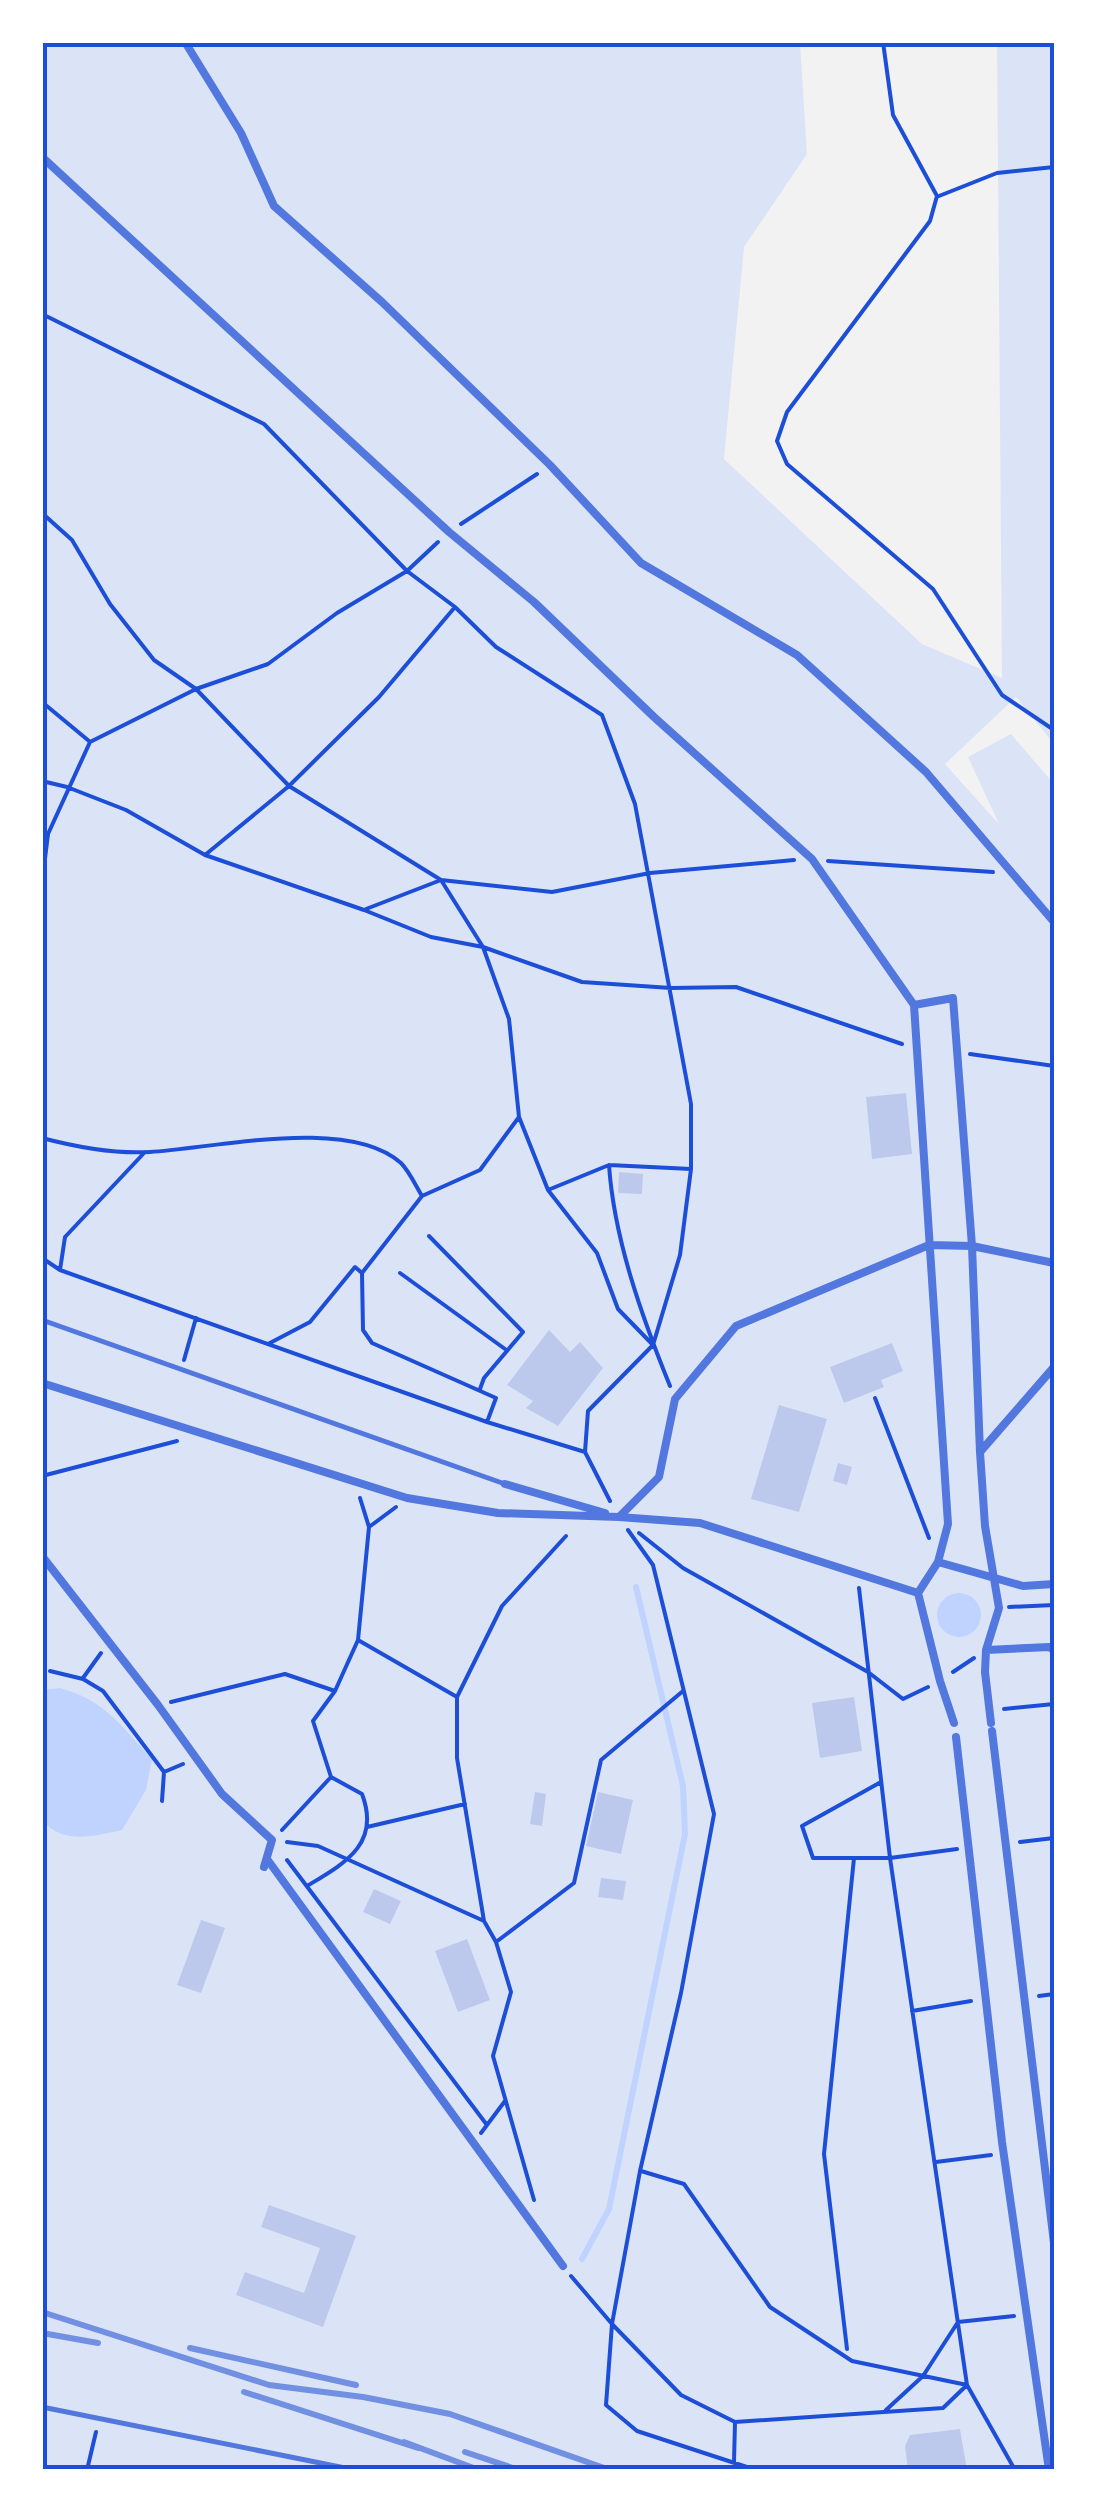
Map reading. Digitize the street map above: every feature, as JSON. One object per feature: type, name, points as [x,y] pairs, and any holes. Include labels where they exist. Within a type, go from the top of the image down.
[{"type":"street","points":[[185,42],[241,133],[274,206],[382,302],[550,464],[641,563],[797,655],[926,772],[1054,922]]},
{"type":"street","points":[[42,157],[812,859],[914,1004],[948,1524],[938,1562],[918,1593],[954,1722]]},
{"type":"street","points":[[914,1004],[952,998],[959,1052],[984,1526],[999,1608],[986,1650],[989,1711],[1054,2243]]},
{"type":"street","points":[[619,1517],[659,1478],[675,1399],[736,1326],[929,1245],[972,1246],[1054,1264]]},
{"type":"street","points":[[980,1452],[1054,1367]]},
{"type":"street","points":[[42,1383],[407,1498],[498,1513],[700,1523],[918,1593]]},
{"type":"street","points":[[505,1484],[619,1517]]},
{"type":"street","points":[[42,1556],[222,1794],[272,1840],[265,1863],[563,2266]]},
{"type":"street","points":[[938,1562],[1024,1586],[1054,1584]]},
{"type":"street","points":[[986,1650],[1054,1650]]},
{"type":"street","points":[[956,1738],[1004,2154],[1049,2470]]},
{"type":"lane","points":[[42,1320],[505,1484]]},
{"type":"lane","points":[[42,2407],[355,2470]]},
{"type":"path","points":[[883,42],[893,115],[937,196],[930,222],[787,412],[777,442],[788,464],[932,589],[1002,695],[1054,730]]},
{"type":"path","points":[[937,196],[998,173],[1054,167]]},
{"type":"path","points":[[42,314],[264,424],[408,571],[455,607],[496,647],[602,716],[634,804],[650,873],[690,1104],[691,1169],[680,1255],[653,1345],[588,1411],[585,1452],[619,1517],[653,1565],[714,1814],[612,2324],[606,2405],[637,2431],[756,2470]]},
{"type":"path","points":[[42,883],[48,834],[90,742],[196,690],[268,664],[338,613],[408,571],[449,532],[550,464]]},
{"type":"path","points":[[42,513],[72,540],[110,604],[154,660],[196,690],[288,786],[441,880],[552,892],[650,873]]},
{"type":"path","points":[[205,855],[288,786],[378,697],[455,607]]},
{"type":"path","points":[[42,702],[90,742]]},
{"type":"path","points":[[42,781],[126,810],[205,855],[430,937],[482,947],[582,982],[671,988],[736,987],[915,1048]]},
{"type":"path","points":[[364,910],[441,880]]},
{"type":"path","points":[[441,880],[482,947],[509,1018],[519,1118],[548,1190],[597,1253],[618,1309],[653,1345]]},
{"type":"path","points":[[42,1030],[42,1071]]},
{"type":"path","points":[[959,1052],[1054,1066]]},
{"type":"path","points":[[487,1422],[496,1398],[372,1343],[363,1330],[362,1273],[422,1196],[480,1170],[519,1118]]},
{"type":"path","points":[[42,1138],[145,1152],[320,1136],[370,1146],[402,1164],[422,1196]]},
{"type":"path","points":[[60,1270],[65,1237],[145,1152]]},
{"type":"path","points":[[548,1190],[608,1165],[691,1169]]},
{"type":"path","points":[[608,1165],[611,1202],[653,1345],[675,1399]]},
{"type":"path","points":[[429,1236],[523,1332],[484,1378],[479,1390]]},
{"type":"path","points":[[42,1258],[60,1270],[487,1422],[585,1452]]},
{"type":"path","points":[[268,1344],[310,1322],[354,1267],[362,1273]]},
{"type":"path","points":[[400,1273],[507,1350]]},
{"type":"path","points":[[186,1354],[196,1318]]},
{"type":"path","points":[[875,1398],[938,1562]]},
{"type":"path","points":[[42,1476],[201,1434]]},
{"type":"path","points":[[307,1886],[350,1860],[370,1814],[362,1794],[331,1777],[314,1721],[335,1691],[358,1640],[369,1527],[355,1482]]},
{"type":"path","points":[[369,1527],[407,1498]]},
{"type":"path","points":[[619,1517],[682,1568],[868,1672]]},
{"type":"path","points":[[534,2201],[493,2056],[511,1992],[496,1942],[484,1921],[458,1758],[457,1697],[502,1606],[566,1536]]},
{"type":"path","points":[[858,1573],[890,1858],[967,2385],[1014,2470]]},
{"type":"path","points":[[999,1608],[1054,1605]]},
{"type":"path","points":[[83,1679],[109,1640]]},
{"type":"path","points":[[358,1640],[457,1697]]},
{"type":"path","points":[[50,1671],[83,1679],[103,1691],[164,1772],[162,1801]]},
{"type":"path","points":[[158,1705],[285,1674],[335,1691]]},
{"type":"path","points":[[496,1942],[574,1883],[601,1760],[684,1690]]},
{"type":"path","points":[[989,1711],[1054,1704]]},
{"type":"path","points":[[164,1772],[196,1759]]},
{"type":"path","points":[[272,1840],[331,1777]]},
{"type":"path","points":[[881,1782],[802,1826],[813,1858],[890,1858],[967,1848]]},
{"type":"path","points":[[367,1827],[465,1804]]},
{"type":"path","points":[[1005,1844],[1054,1838]]},
{"type":"path","points":[[272,1840],[318,1846],[484,1921]]},
{"type":"path","points":[[272,1840],[486,2125]]},
{"type":"path","points":[[847,2349],[824,2154],[854,1858]]},
{"type":"path","points":[[912,2011],[985,1998]]},
{"type":"path","points":[[474,2141],[505,2101]]},
{"type":"path","points":[[936,2162],[1004,2154]]},
{"type":"path","points":[[640,2171],[684,2184],[770,2307],[852,2361],[967,2385]]},
{"type":"path","points":[[563,2266],[681,2395],[734,2422],[943,2408],[967,2385]]},
{"type":"path","points":[[884,2412],[922,2376],[958,2322],[1029,2314]]},
{"type":"path","points":[[87,2470],[100,2418]]},
{"type":"path","points":[[734,2422],[734,2462]]},
{"type":"shaded area","points":[[42,43],[800,43],[807,154],[744,247],[724,459],[922,644],[1002,678],[997,43],[1054,43],[1054,744],[1016,697],[945,764],[999,824],[968,757],[1011,734],[1054,784],[1054,2469],[43,2469]]},
{"type":"water","points":[[959,1593],[975,1599],[981,1615],[975,1631],[959,1637],[943,1631],[937,1615],[943,1599]]},
{"type":"water","points":[[60,1688],[101,1707],[152,1759],[146,1790],[122,1830],[70,1836],[51,1829],[43,1821],[43,1690]]},
{"type":"building","points":[[906,1093],[912,1154],[872,1159],[866,1097]]},
{"type":"building","points":[[619,1172],[643,1174],[642,1194],[618,1193]]},
{"type":"building","points":[[549,1330],[570,1352],[580,1342],[603,1368],[558,1426],[526,1408],[533,1401],[507,1385]]},
{"type":"building","points":[[892,1343],[903,1371],[881,1380],[884,1387],[844,1403],[830,1367]]},
{"type":"building","points":[[779,1405],[827,1419],[799,1512],[751,1499]]},
{"type":"building","points":[[838,1463],[852,1467],[847,1485],[833,1481]]},
{"type":"building","points":[[854,1697],[862,1751],[820,1758],[812,1703]]},
{"type":"building","points":[[535,1792],[546,1794],[542,1826],[530,1824]]},
{"type":"building","points":[[598,1792],[633,1800],[621,1854],[586,1846]]},
{"type":"building","points":[[601,1878],[626,1881],[623,1900],[598,1897]]},
{"type":"building","points":[[374,1889],[401,1901],[390,1924],[363,1912]]},
{"type":"building","points":[[201,1920],[225,1928],[201,1993],[177,1985]]},
{"type":"building","points":[[467,1939],[490,2000],[458,2012],[435,1951]]},
{"type":"building","points":[[269,2205],[356,2236],[323,2327],[236,2295],[245,2272],[304,2293],[320,2248],[261,2227]]},
{"type":"building","points":[[960,2429],[967,2470],[908,2470],[905,2446],[910,2435]]},
{"type":"waterway","points":[[582,2259],[609,2209],[685,1834],[683,1786],[636,1587]]},
{"type":"railway","points":[[42,2312],[269,2385],[363,2397],[450,2414],[610,2470]]},
{"type":"railway","points":[[42,2333],[98,2343]]},
{"type":"railway","points":[[190,2348],[356,2385]]},
{"type":"railway","points":[[244,2392],[418,2448]]},
{"type":"railway","points":[[404,2442],[479,2470]]},
{"type":"railway","points":[[465,2452],[519,2470]]}]
